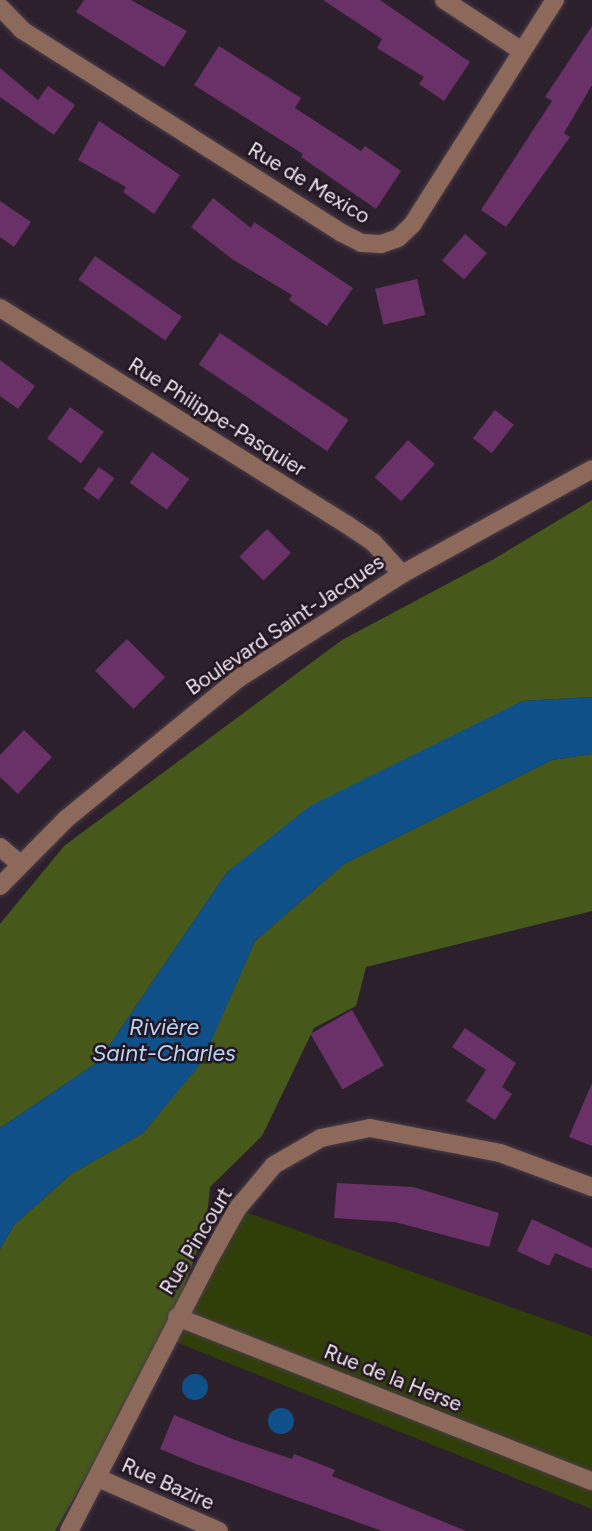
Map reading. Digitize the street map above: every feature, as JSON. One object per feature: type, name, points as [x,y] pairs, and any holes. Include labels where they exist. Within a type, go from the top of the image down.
[{"type":"street","points":[[444,0],[522,51]]},
{"type":"street","name":"Rue de Mexico","points":[[0,7],[22,30],[362,243],[398,238],[412,225],[555,0]]},
{"type":"street","name":"Rue Philippe-Pasquier","points":[[0,308],[346,524],[373,542],[402,574]]},
{"type":"street","name":"Boulevard Saint-Jacques","points":[[0,886],[19,862],[116,775],[239,678],[402,574],[592,469]]},
{"type":"street","points":[[0,847],[19,862]]},
{"type":"street","name":"Rue Pincourt","points":[[69,1531],[177,1317],[237,1209],[274,1165],[321,1138],[370,1128],[500,1153],[592,1187]]},
{"type":"street","name":"Rue de la Herse","points":[[177,1317],[592,1481]]},
{"type":"street","name":"Rue Bazire","points":[[98,1478],[219,1531]]},
{"type":"green space","points":[[592,500],[592,697],[522,701],[227,872],[98,1062],[0,1128],[0,924],[64,846],[342,640],[494,559]]},
{"type":"green space","points":[[592,754],[592,911],[366,967],[356,1006],[314,1028],[262,1136],[210,1187],[206,1226],[166,1337],[55,1531],[0,1531],[0,1249],[14,1225],[71,1174],[143,1133],[202,1061],[255,941],[344,864],[552,760]]},
{"type":"green space","points":[[237,1209],[592,1336],[592,1509],[166,1338]]},
{"type":"water","name":"Rivière Saint-Charles","points":[[592,697],[592,754],[552,760],[344,864],[255,941],[202,1062],[143,1133],[71,1174],[14,1225],[0,1249],[0,1128],[98,1062],[227,872],[310,806],[522,701]]},
{"type":"water","points":[[195,1374],[204,1378],[208,1387],[204,1396],[195,1400],[186,1396],[182,1387],[186,1378]]},
{"type":"water","points":[[281,1408],[290,1412],[294,1421],[290,1430],[281,1434],[272,1430],[268,1421],[272,1412]]},
{"type":"building","points":[[84,0],[131,0],[187,31],[164,67],[76,12]]},
{"type":"building","points":[[323,0],[380,0],[470,62],[444,101],[419,84],[424,77],[377,48],[382,39]]},
{"type":"building","points":[[592,26],[592,85],[564,133],[570,137],[506,227],[481,210],[552,101],[545,97]]},
{"type":"building","points":[[219,46],[301,98],[295,108],[361,151],[365,146],[401,171],[376,209],[301,157],[303,154],[194,85]]},
{"type":"building","points":[[0,68],[38,100],[48,86],[75,105],[54,135],[0,97]]},
{"type":"building","points":[[99,121],[180,175],[154,214],[123,192],[126,187],[78,160]]},
{"type":"building","points":[[213,198],[251,228],[254,222],[353,288],[327,326],[289,300],[292,295],[232,259],[191,227]]},
{"type":"building","points":[[0,201],[31,222],[14,247],[0,237]]},
{"type":"building","points":[[465,234],[487,253],[464,279],[442,260]]},
{"type":"building","points":[[95,256],[182,317],[165,341],[78,280]]},
{"type":"building","points":[[417,279],[425,315],[383,325],[375,289]]},
{"type":"building","points":[[220,333],[349,420],[327,451],[199,365]]},
{"type":"building","points":[[0,360],[35,386],[18,409],[0,396]]},
{"type":"building","points":[[70,407],[104,432],[81,463],[47,439]]},
{"type":"building","points":[[495,410],[514,425],[492,453],[473,438]]},
{"type":"building","points":[[408,440],[435,464],[401,501],[375,477]]},
{"type":"building","points":[[152,452],[189,479],[167,510],[130,483]]},
{"type":"building","points":[[99,467],[114,478],[99,500],[83,489]]},
{"type":"building","points":[[267,529],[291,553],[263,581],[239,557]]},
{"type":"building","points":[[127,639],[165,677],[133,709],[95,671]]},
{"type":"building","points":[[24,730],[52,757],[18,794],[0,777],[0,755]]},
{"type":"building","points":[[352,1010],[384,1065],[342,1089],[310,1034]]},
{"type":"building","points":[[465,1028],[516,1063],[502,1087],[512,1094],[495,1120],[466,1101],[486,1070],[452,1047]]},
{"type":"building","points":[[592,1083],[592,1146],[569,1137]]},
{"type":"building","points":[[337,1183],[413,1187],[499,1213],[489,1247],[395,1222],[334,1218]]},
{"type":"building","points":[[532,1219],[592,1248],[592,1269],[555,1253],[549,1266],[517,1251]]},
{"type":"building","points":[[174,1415],[235,1440],[292,1459],[294,1454],[335,1470],[332,1476],[466,1531],[382,1531],[196,1464],[160,1449]]}]
